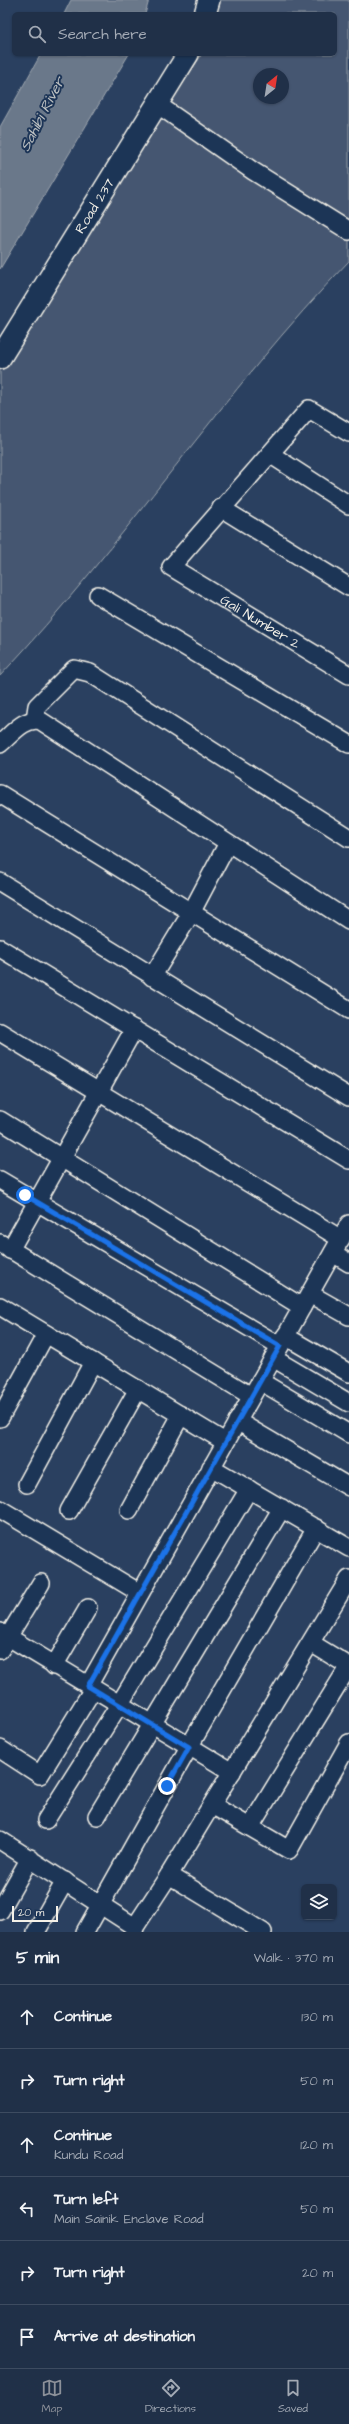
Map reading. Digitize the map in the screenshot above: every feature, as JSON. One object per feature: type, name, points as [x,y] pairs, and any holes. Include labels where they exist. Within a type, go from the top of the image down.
[{"type":"street","points":[[206,12],[209,0]]},
{"type":"street","name":"Road 237","points":[[0,358],[187,56]]},
{"type":"street","points":[[157,104],[254,171],[349,231]]},
{"type":"street","points":[[349,433],[309,409],[221,508],[349,587]]},
{"type":"street","points":[[270,454],[349,505]]},
{"type":"street","name":"Gali Number 2","points":[[221,508],[171,567],[349,675]]},
{"type":"street","points":[[98,595],[349,744]]},
{"type":"street","points":[[35,719],[37,706],[74,670],[90,673],[349,838]]},
{"type":"street","points":[[0,744],[26,721],[35,719],[41,721],[349,921]]},
{"type":"street","points":[[0,794],[349,1010]]},
{"type":"street","points":[[152,977],[191,913],[228,843]]},
{"type":"street","points":[[0,882],[349,1097]]},
{"type":"street","points":[[0,948],[349,1160]]},
{"type":"street","points":[[134,1029],[61,1158],[38,1202],[5,1247],[251,1396]]},
{"type":"street","points":[[0,1032],[98,1092],[337,1246],[349,1263]]},
{"type":"street","points":[[0,1120],[61,1158],[306,1300],[349,1316]]},
{"type":"street","points":[[0,1180],[279,1347],[349,1403]]},
{"type":"street","points":[[0,1749],[40,1775],[90,1688],[140,1593],[349,1224]]},
{"type":"street","points":[[0,1307],[225,1442]]},
{"type":"street","points":[[0,1418],[46,1334]]},
{"type":"street","points":[[279,1347],[349,1374]]},
{"type":"street","points":[[27,1484],[93,1362]]},
{"type":"street","points":[[260,1381],[349,1434]]},
{"type":"street","points":[[69,1511],[138,1389]]},
{"type":"street","points":[[129,1510],[181,1415]]},
{"type":"street","points":[[237,1421],[349,1487]]},
{"type":"street","points":[[211,1467],[349,1548]]},
{"type":"street","points":[[46,1820],[119,1705],[249,1488]]},
{"type":"street","points":[[97,1816],[282,1508]]},
{"type":"street","points":[[0,1509],[140,1593]]},
{"type":"street","points":[[86,1932],[189,1747],[316,1528]]},
{"type":"street","points":[[0,1840],[102,1905],[134,1930],[212,1805],[349,1579]]},
{"type":"street","points":[[41,1583],[3,1640],[54,1666],[232,1772]]},
{"type":"street","points":[[54,1666],[88,1608]]},
{"type":"street","points":[[250,1827],[349,1666],[311,1643]]},
{"type":"street","points":[[212,1805],[289,1850],[349,1743]]},
{"type":"street","points":[[0,1911],[30,1858]]},
{"type":"street","points":[[169,1875],[263,1932]]},
{"type":"street","points":[[36,1932],[65,1881]]},
{"type":"shaded area","points":[[220,0],[349,0],[349,261],[259,362],[89,574],[0,676],[0,366],[201,56],[337,56],[337,12],[217,12]]},
{"type":"water","points":[[71,0],[149,0],[146,12],[65,12]]},
{"type":"water","name":"Sahibi River","points":[[40,56],[128,56],[0,269],[0,127]]},
{"type":"route","points":[[25,1195],[280,1346],[88,1686],[189,1747],[167,1786]]}]
